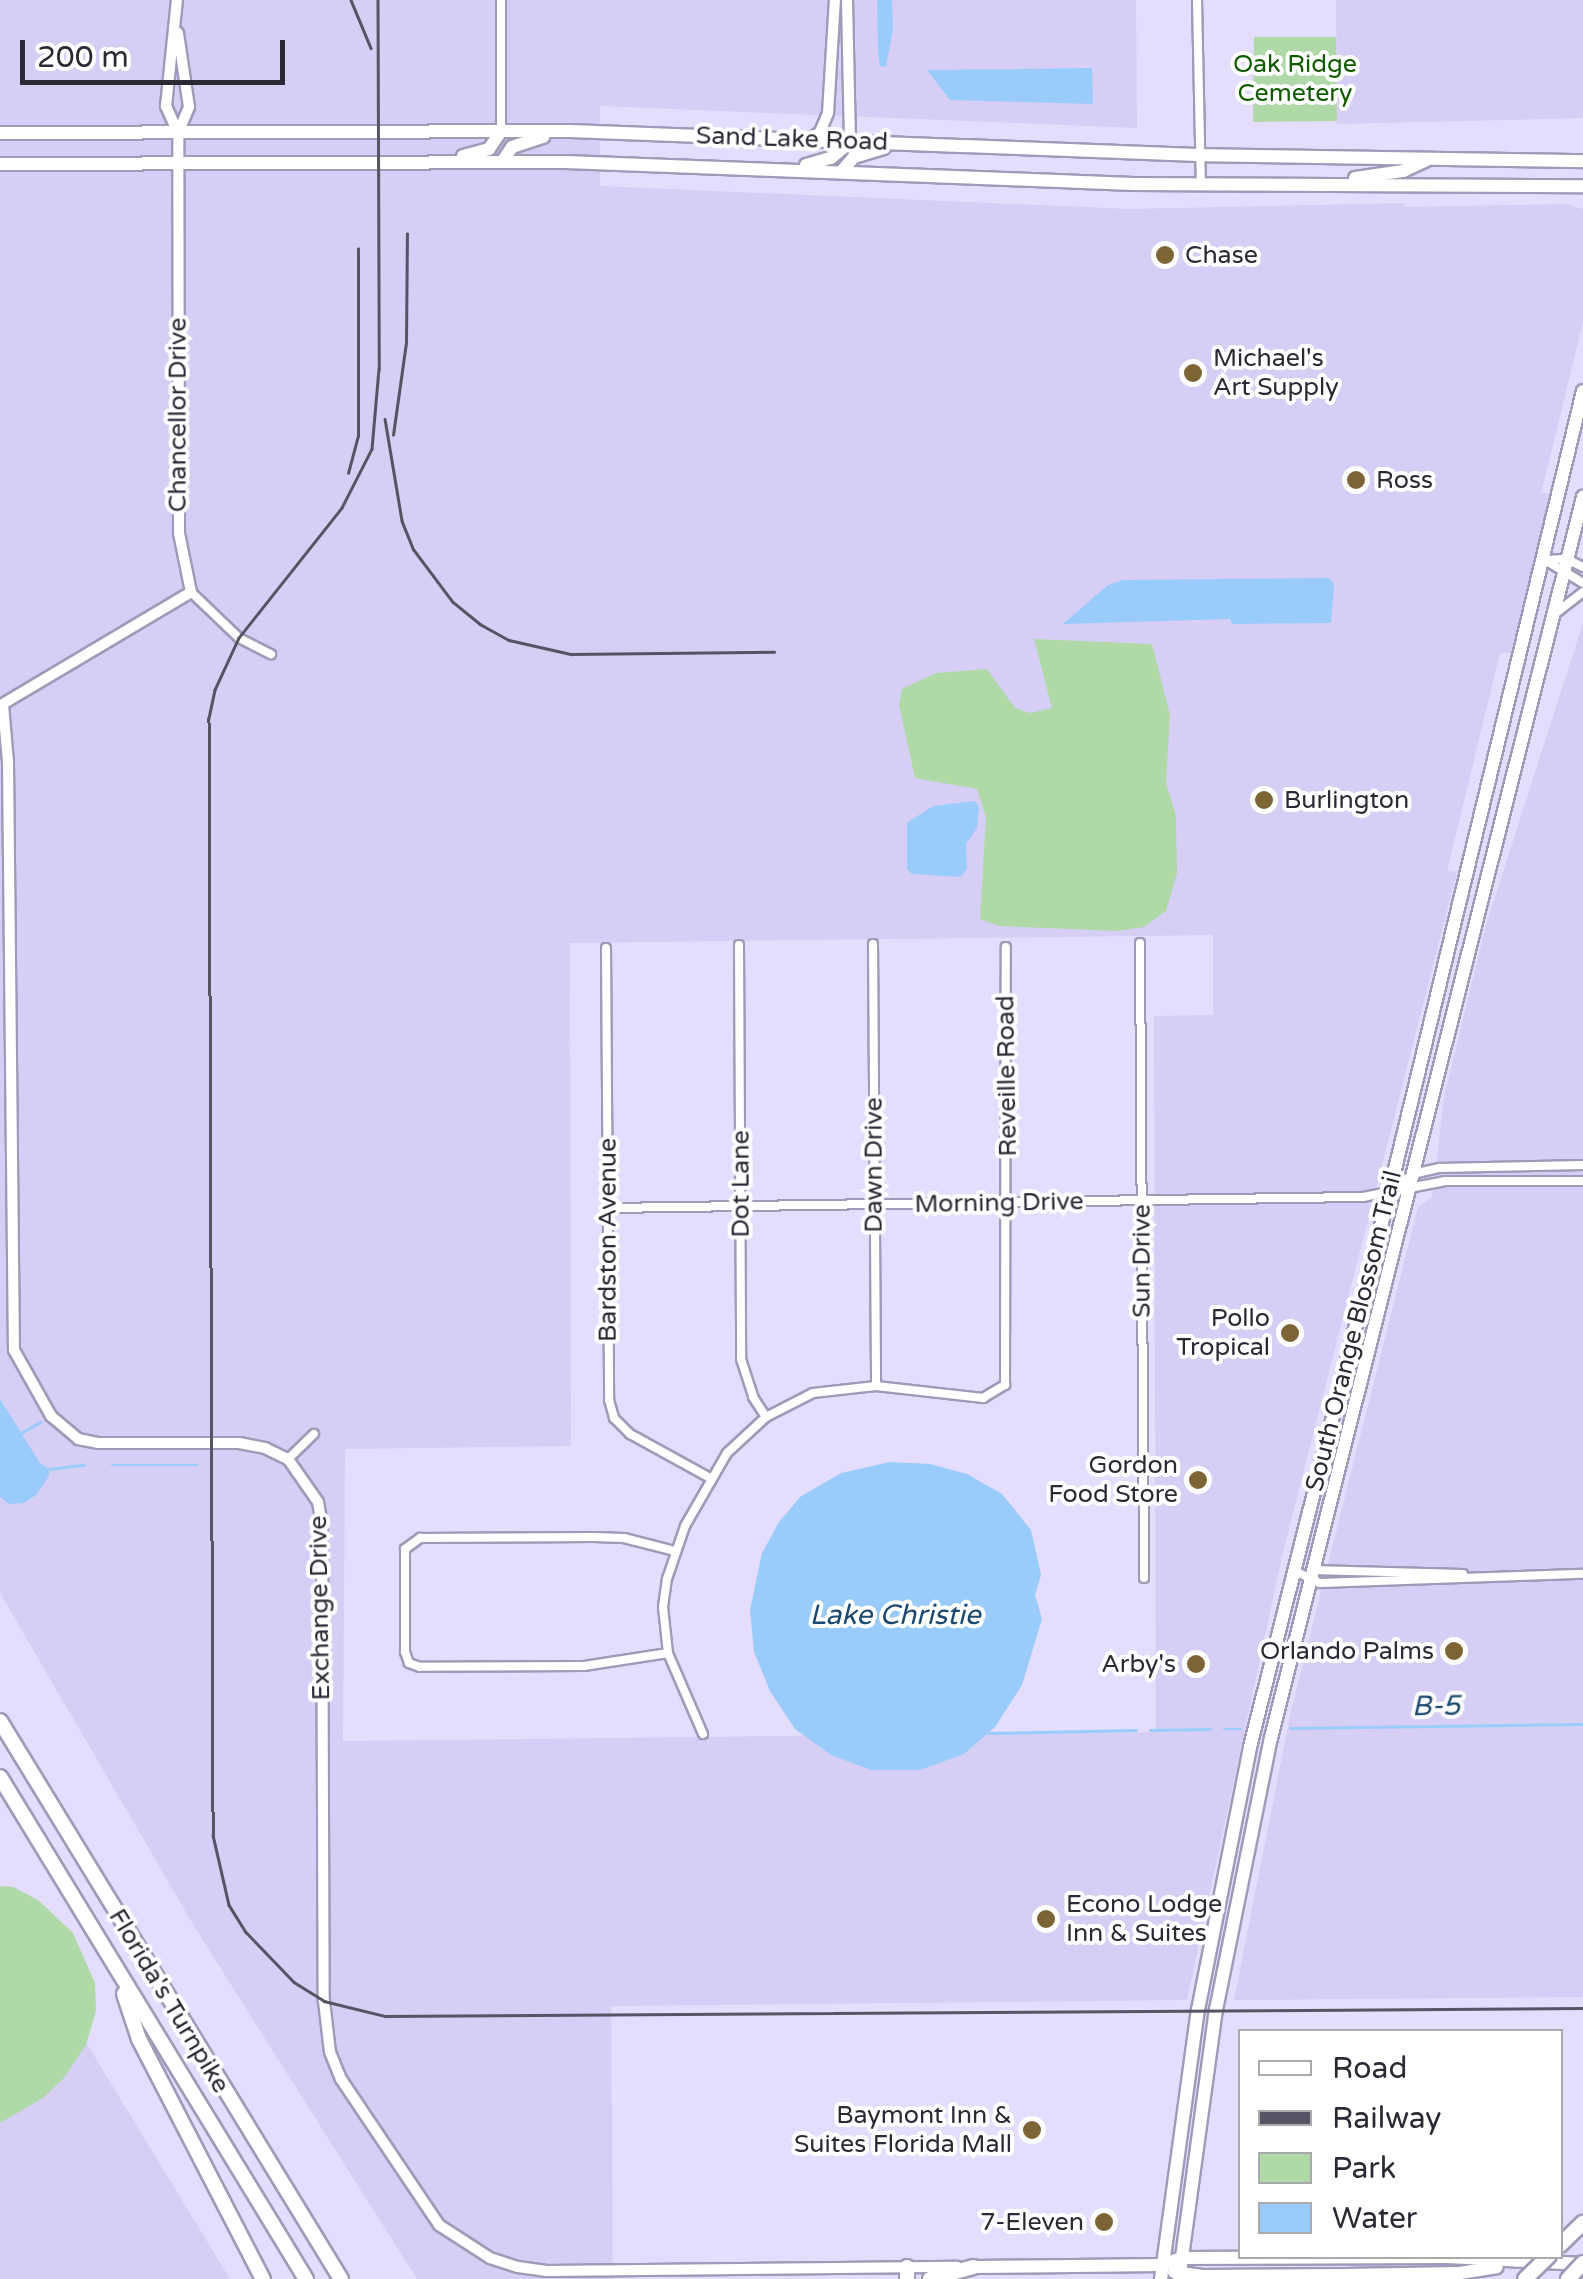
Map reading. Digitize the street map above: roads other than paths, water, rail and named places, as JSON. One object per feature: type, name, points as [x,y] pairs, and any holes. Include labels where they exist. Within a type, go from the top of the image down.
[{"type":"highway","name":"Florida's Turnpike","points":[[0,1721],[341,2279]]},
{"type":"highway","name":"Florida's Turnpike","points":[[0,1777],[306,2279]]},
{"type":"highway","points":[[116,1970],[138,2039],[263,2279]]},
{"type":"highway","points":[[1525,2279],[1545,2259]]},
{"type":"highway","points":[[1568,2279],[1583,2264]]},
{"type":"highway","points":[[930,2279],[974,2267]]},
{"type":"main road","name":"Sand Lake Road","points":[[0,134],[570,131],[1198,156],[1583,160]]},
{"type":"main road","points":[[502,162],[512,147],[524,141],[570,131]]},
{"type":"main road","points":[[432,162],[490,149],[501,132]]},
{"type":"main road","points":[[769,169],[816,164],[841,152],[850,142]]},
{"type":"main road","points":[[840,172],[854,157],[902,144]]},
{"type":"main road","points":[[1300,185],[1402,171],[1428,158]]},
{"type":"main road","name":"Sand Lake Road","points":[[0,164],[502,162],[1201,185],[1583,186]]},
{"type":"main road","name":"South Orange Blossom Trail","points":[[1162,2272],[1180,2130],[1220,1891],[1293,1570],[1545,560],[1583,391]]},
{"type":"main road","name":"South Orange Blossom Trail","points":[[1179,2277],[1231,1933],[1311,1575],[1583,497]]},
{"type":"main road","points":[[1220,1891],[1223,1926],[1231,1933]]},
{"type":"main road","points":[[1162,2272],[1181,2258],[1238,2258]]},
{"type":"main road","points":[[1460,2259],[1583,2264]]},
{"type":"main road","points":[[974,2267],[1162,2272],[1179,2277],[1460,2273],[1520,2264]]},
{"type":"street","name":"Chancellor Drive","points":[[177,0],[177,28],[166,96],[178,133],[179,534],[191,592]]},
{"type":"street","points":[[501,0],[501,132]]},
{"type":"street","points":[[810,140],[820,132],[828,113],[835,0]]},
{"type":"street","points":[[847,0],[850,142]]},
{"type":"street","points":[[1197,0],[1201,185]]},
{"type":"street","name":"Chancellor Drive","points":[[177,28],[185,59],[189,108],[178,133]]},
{"type":"street","points":[[1545,560],[1583,566]]},
{"type":"street","points":[[1566,566],[1583,583]]},
{"type":"street","points":[[271,654],[240,638],[191,592],[2,705],[8,762],[14,1350],[51,1416],[78,1440],[239,1443],[288,1459],[314,1434]]},
{"type":"street","points":[[1553,616],[1583,592]]},
{"type":"street","name":"Dawn Drive","points":[[873,944],[876,1386]]},
{"type":"street","name":"Sun Drive","points":[[1140,944],[1144,1578]]},
{"type":"street","name":"Dot Lane","points":[[739,945],[741,1359],[753,1397],[766,1416]]},
{"type":"street","name":"Reveille Road","points":[[876,1386],[983,1398],[1005,1385],[1006,947]]},
{"type":"street","name":"Bardston Avenue","points":[[606,948],[609,1400],[614,1418],[630,1434],[710,1478]]},
{"type":"street","points":[[1411,1181],[1451,1166],[1583,1165]]},
{"type":"street","points":[[1548,1180],[1550,1166]]},
{"type":"street","points":[[1411,1181],[1583,1181]]},
{"type":"street","name":"Morning Drive","points":[[609,1208],[1389,1194],[1411,1181]]},
{"type":"street","points":[[703,1734],[668,1653],[663,1607],[676,1552],[710,1478],[744,1433],[766,1416],[813,1394],[876,1386]]},
{"type":"street","name":"Exchange Drive","points":[[288,1459],[318,1502],[322,1526],[324,2001],[330,2052],[341,2079],[439,2225],[490,2258],[547,2270],[907,2273],[974,2267]]},
{"type":"street","points":[[668,1653],[584,1666],[420,1668],[409,1663],[404,1652],[404,1549],[420,1538],[594,1537],[624,1538],[676,1552]]},
{"type":"street","points":[[1293,1570],[1378,1583],[1583,1574]]},
{"type":"street","points":[[1311,1575],[1378,1570],[1482,1576]]},
{"type":"street","points":[[1378,1570],[1378,1583]]},
{"type":"water","points":[[877,0],[892,0],[893,29],[886,67],[880,66]]},
{"type":"water","points":[[1092,68],[1093,104],[950,100],[927,70]]},
{"type":"water","points":[[1330,578],[1334,585],[1331,623],[1232,624],[1230,619],[1063,624],[1108,585],[1123,580]]},
{"type":"water","points":[[975,801],[979,807],[977,828],[966,844],[967,869],[960,877],[912,874],[907,869],[907,823],[933,806]]},
{"type":"water","points":[[0,1399],[40,1463],[49,1469],[49,1476],[36,1495],[24,1503],[9,1504],[0,1497]]},
{"type":"water","name":"Lake Christie","points":[[890,1462],[930,1464],[967,1474],[1002,1494],[1031,1530],[1041,1575],[1035,1595],[1042,1619],[1022,1685],[995,1727],[964,1754],[920,1770],[871,1770],[831,1755],[795,1729],[770,1691],[754,1652],[750,1610],[762,1553],[779,1522],[800,1497],[841,1473]]},
{"type":"waterway","points":[[21,1433],[40,1422]]},
{"type":"waterway","points":[[49,1469],[84,1465]]},
{"type":"waterway","points":[[112,1465],[197,1465]]},
{"type":"waterway","name":"B-5","points":[[1290,1728],[1583,1724]]},
{"type":"waterway","name":"B-5","points":[[1150,1730],[1210,1729]]},
{"type":"waterway","name":"B-5","points":[[1224,1729],[1241,1729]]},
{"type":"waterway","name":"B-5","points":[[989,1733],[1136,1730]]},
{"type":"railway","points":[[351,0],[371,48]]},
{"type":"railway","points":[[378,0],[379,369],[372,449],[342,508],[239,638],[215,690],[209,719],[213,1835],[229,1905],[246,1932],[294,1982],[324,2001],[385,2016],[1583,2008]]},
{"type":"railway","points":[[393,435],[406,342],[407,234]]},
{"type":"railway","points":[[348,473],[358,436],[358,249]]},
{"type":"railway","points":[[385,419],[402,521],[414,550],[453,602],[480,624],[509,640],[571,654],[774,652]]},
{"type":"place","name":"Chase","points":[[1165,255]]},
{"type":"place","name":"Michael's Art Supply","points":[[1193,373]]},
{"type":"place","name":"Ross","points":[[1356,480]]},
{"type":"place","name":"Burlington","points":[[1264,800]]},
{"type":"place","name":"Pollo Tropical","points":[[1290,1333]]},
{"type":"place","name":"Gordon Food Store","points":[[1198,1480]]},
{"type":"place","name":"Orlando Palms","points":[[1454,1651]]},
{"type":"place","name":"Arby's","points":[[1196,1664]]},
{"type":"place","name":"Econo Lodge Inn & Suites","points":[[1046,1919]]},
{"type":"place","name":"Baymont Inn & Suites Florida Mall","points":[[1032,2130]]},
{"type":"place","name":"7-Eleven","points":[[1104,2222]]},
{"type":"park label","name":"Oak Ridge Cemetery","points":[[1295,80]]}]
